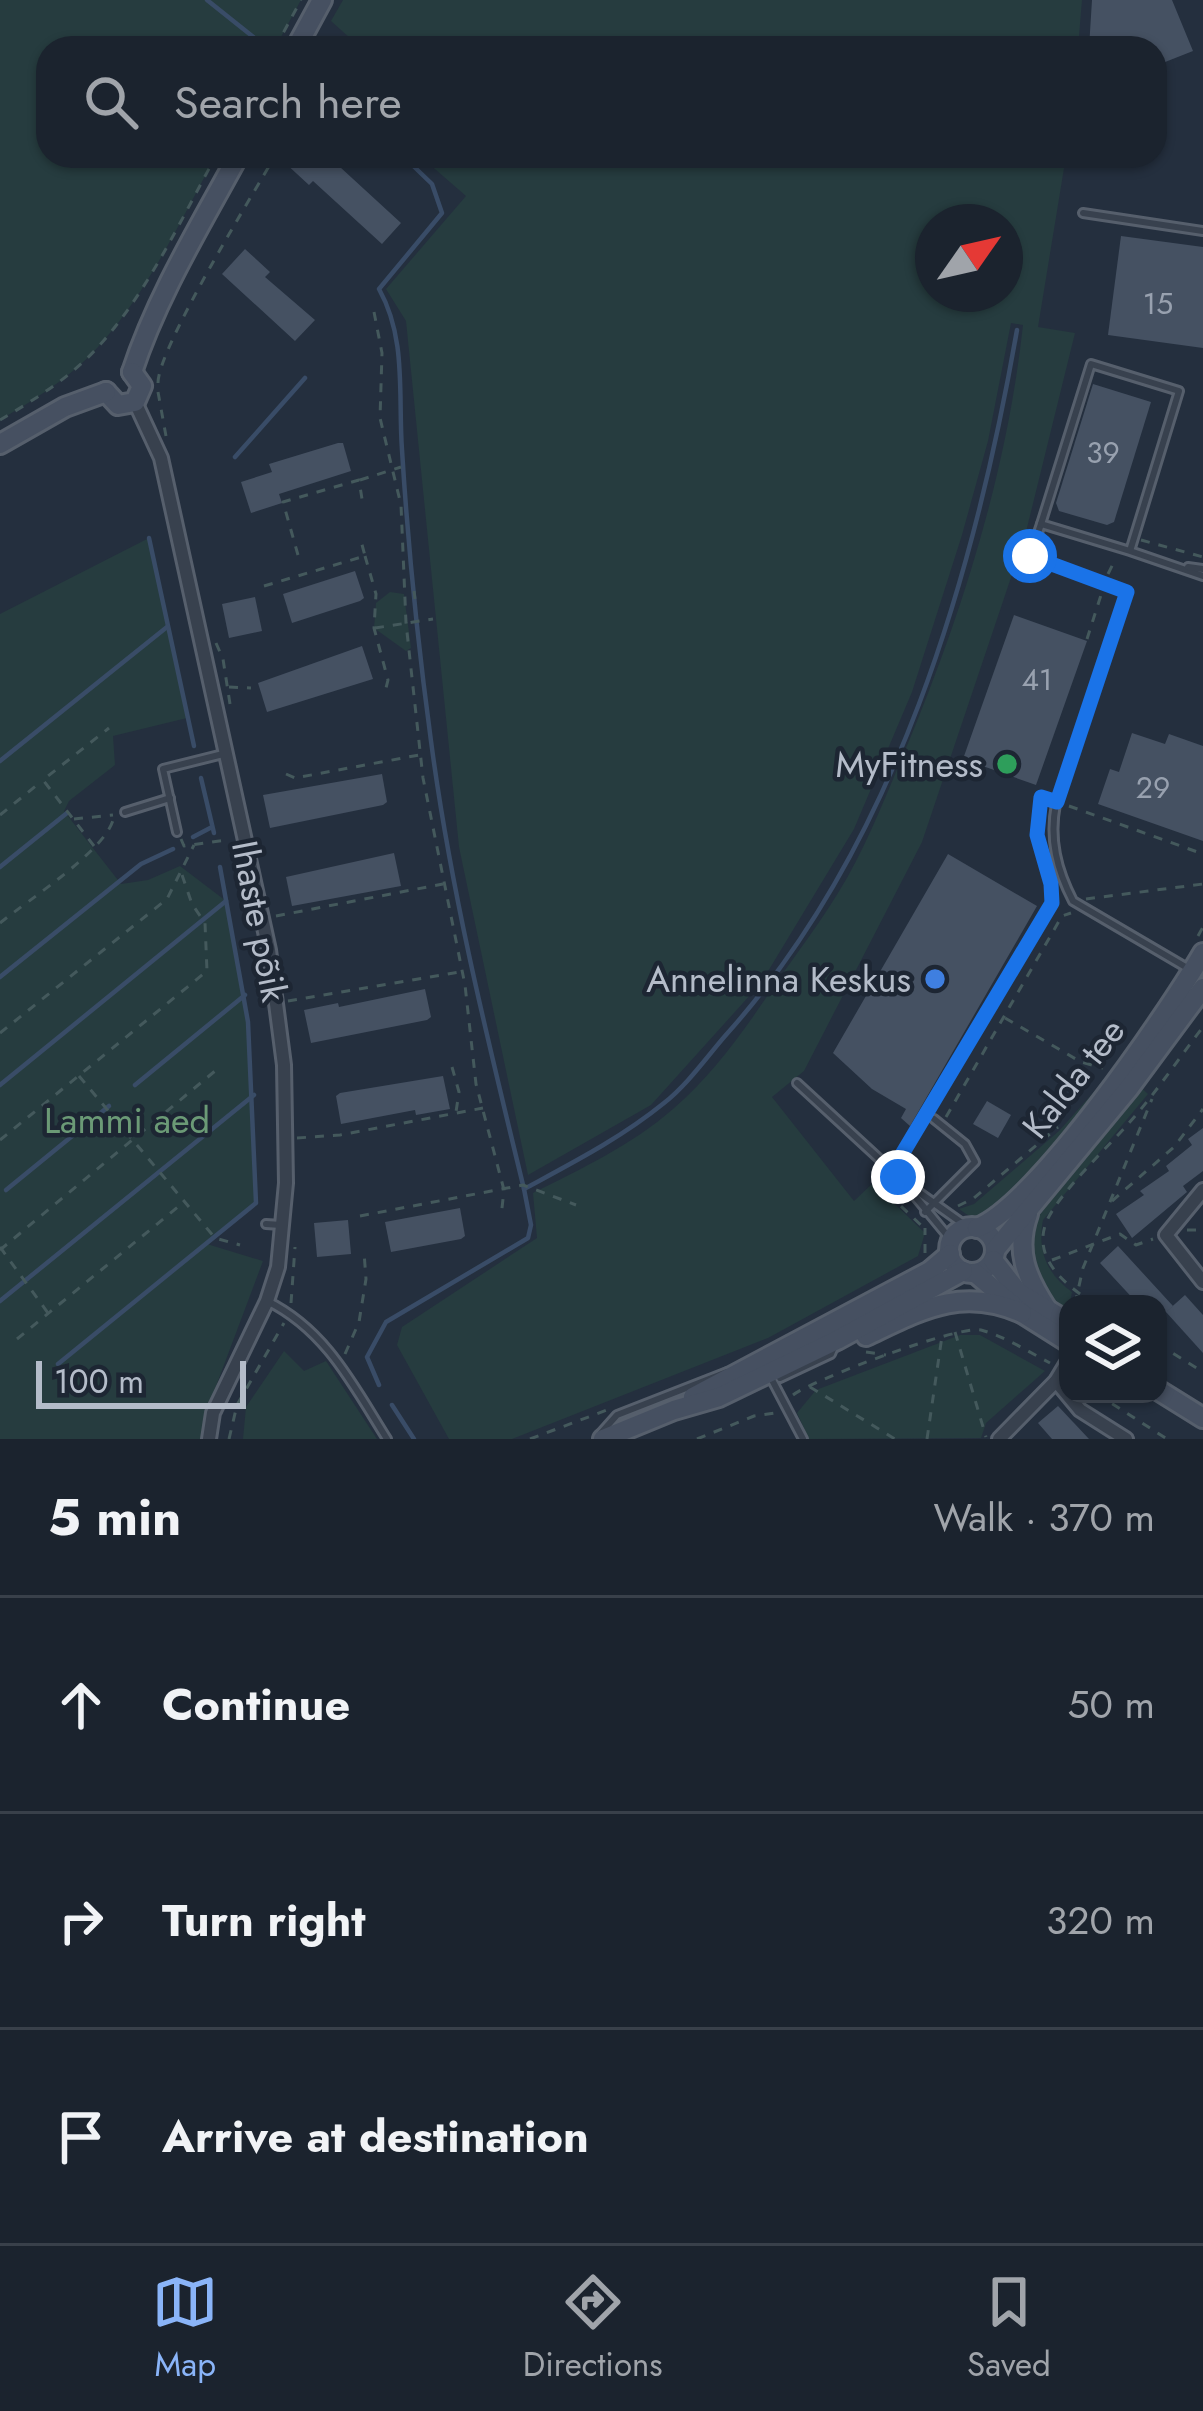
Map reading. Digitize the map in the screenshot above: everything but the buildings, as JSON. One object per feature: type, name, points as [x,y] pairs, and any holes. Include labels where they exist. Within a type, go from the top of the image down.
[{"type":"street","points":[[296,35],[322,0]]},
{"type":"street","points":[[132,372],[173,275],[231,168]]},
{"type":"street","points":[[115,372],[132,372],[142,386],[135,403],[118,406],[106,392],[107,381],[115,372]]},
{"type":"street","points":[[0,444],[64,407],[106,392]]},
{"type":"street","name":"Ihaste põik","points":[[135,403],[160,458],[269,950],[284,1065],[284,1226],[278,1267],[267,1301],[213,1413],[208,1439]]},
{"type":"street","name":"Kalda tee","points":[[969,1272],[994,1255],[1129,1088],[1200,967]]},
{"type":"street","name":"Kalda tee","points":[[951,1247],[973,1228],[1008,1209],[1071,1136],[1200,967]]},
{"type":"street","points":[[1203,1190],[1166,1235],[1203,1282]]},
{"type":"street","points":[[1031,1204],[1021,1240],[1022,1263],[1047,1309]]},
{"type":"street","points":[[973,1228],[991,1237],[994,1255],[1018,1292],[1059,1316]]},
{"type":"street","points":[[674,1410],[719,1396],[930,1271],[951,1247],[969,1272],[1059,1336]]},
{"type":"street","points":[[599,1439],[837,1340],[969,1272]]},
{"type":"street","points":[[837,1340],[859,1339],[955,1300],[978,1300],[1022,1313]]},
{"type":"street","points":[[999,1439],[1059,1373]]},
{"type":"street","points":[[1167,1396],[1203,1418]]},
{"type":"street","points":[[1077,1403],[1080,1410],[1126,1439]]},
{"type":"lane","points":[[1083,213],[1203,231]]},
{"type":"lane","points":[[1130,551],[1179,392],[1091,364],[1030,556],[1127,592],[1051,831],[1064,882],[1077,904],[1200,967]]},
{"type":"lane","points":[[1041,524],[1203,573]]},
{"type":"lane","points":[[177,832],[163,769],[226,753]]},
{"type":"lane","points":[[125,812],[170,798]]},
{"type":"lane","points":[[797,1083],[902,1181],[951,1247]]},
{"type":"lane","points":[[925,1212],[975,1162],[965,1144],[938,1122]]},
{"type":"lane","points":[[902,1181],[973,1228]]},
{"type":"lane","points":[[266,1224],[284,1226]]},
{"type":"lane","points":[[267,1301],[320,1336],[387,1439]]},
{"type":"lane","points":[[599,1439],[617,1415],[717,1373],[761,1371],[802,1439]]},
{"type":"path","points":[[296,35],[301,0]]},
{"type":"path","points":[[0,420],[78,367],[98,347],[153,272],[209,168]]},
{"type":"path","points":[[374,312],[379,329],[380,418],[401,506],[406,623],[420,754],[462,972],[470,1044],[505,1190],[501,1217]]},
{"type":"path","points":[[371,369],[381,368]]},
{"type":"path","points":[[298,555],[283,502],[401,467]]},
{"type":"path","points":[[359,480],[362,500]]},
{"type":"path","points":[[360,537],[376,594],[374,628],[388,680],[385,692]]},
{"type":"path","points":[[1134,538],[1203,557]]},
{"type":"path","points":[[264,586],[364,556]]},
{"type":"path","points":[[404,594],[414,595]]},
{"type":"path","points":[[374,628],[433,619]]},
{"type":"path","points":[[228,687],[251,688]]},
{"type":"path","points":[[0,814],[109,728]]},
{"type":"path","points":[[286,774],[296,778],[420,754]]},
{"type":"path","points":[[44,780],[95,847]]},
{"type":"path","points":[[921,1262],[927,1246],[924,1228],[884,1189],[1052,903],[1037,835],[1041,797],[1203,854]]},
{"type":"path","points":[[73,819],[125,812]]},
{"type":"path","points":[[0,922],[95,847],[112,830],[114,815]]},
{"type":"path","points":[[177,832],[184,846],[227,840]]},
{"type":"path","points":[[0,1033],[167,899],[194,845]]},
{"type":"path","points":[[0,1140],[207,971],[203,921],[181,872]]},
{"type":"path","points":[[272,917],[445,884]]},
{"type":"path","points":[[938,1122],[1062,916],[1090,897],[1203,884]]},
{"type":"path","points":[[288,1001],[462,972]]},
{"type":"path","points":[[1003,1017],[1082,1062],[1110,1070]]},
{"type":"path","points":[[1155,1092],[1078,1294],[1049,1261],[1044,1238],[1052,1213],[1155,1092],[1203,1027]]},
{"type":"path","points":[[452,1067],[459,1092],[456,1114]]},
{"type":"path","points":[[49,1313],[0,1248],[215,1071]]},
{"type":"path","points":[[79,1076],[214,1236],[240,1245]]},
{"type":"path","points":[[295,1138],[340,1135],[483,1108]]},
{"type":"path","points":[[1110,1202],[1174,1147],[1203,1108]]},
{"type":"path","points":[[947,1212],[974,1198],[1060,1126]]},
{"type":"path","points":[[360,1216],[515,1186],[575,1205]]},
{"type":"path","points":[[17,1339],[185,1201]]},
{"type":"path","points":[[924,1228],[933,1220]]},
{"type":"path","points":[[1049,1261],[1120,1234],[1136,1245],[1166,1235]]},
{"type":"path","points":[[346,1374],[346,1345],[359,1322],[366,1279],[364,1252]]},
{"type":"path","points":[[697,1439],[754,1416],[782,1411],[796,1390],[955,1332],[977,1329],[1059,1369]]},
{"type":"path","points":[[955,1332],[987,1439]]},
{"type":"path","points":[[927,1439],[942,1336]]},
{"type":"path","points":[[1167,1350],[1203,1372]]},
{"type":"path","points":[[810,1387],[896,1439]]},
{"type":"path","points":[[1111,1403],[1167,1439]]},
{"type":"path","points":[[530,1439],[604,1411]]},
{"type":"green space","points":[[0,0],[301,0],[282,36],[36,36],[36,168],[209,168],[116,326],[64,378],[0,420]]},
{"type":"green space","points":[[343,0],[1082,0],[1079,36],[348,36],[331,21]]},
{"type":"green space","points":[[434,168],[1064,168],[1038,327],[1075,333],[1025,536],[922,842],[804,1071],[772,1097],[854,1201],[873,1183],[925,1233],[918,1256],[768,1338],[512,1439],[449,1439],[397,1345],[402,1327],[537,1238],[533,1193],[623,1145],[688,1095],[741,1033],[838,893],[889,789],[962,597],[1006,435],[1023,325],[1011,323],[988,441],[962,535],[912,692],[854,829],[761,983],[651,1105],[528,1175],[459,847],[406,321],[386,289],[466,196]]},
{"type":"green space","name":"Lammi aed","points":[[149,538],[187,718],[113,736],[115,765],[69,801],[64,811],[121,884],[148,880],[180,866],[226,901],[248,1022],[256,1203],[207,1244],[263,1261],[207,1410],[201,1439],[0,1439],[0,614]]},
{"type":"green space","points":[[390,592],[404,594],[411,648],[406,651],[374,628],[376,603]]},
{"type":"green space","points":[[1120,1068],[1074,1125],[1000,1205],[981,1216],[959,1209],[974,1204],[1059,1131]]},
{"type":"green space","points":[[1139,1086],[1148,1094],[1043,1220],[1041,1242],[1046,1261],[1072,1292],[1059,1295],[1059,1307],[1035,1281],[1027,1243],[1033,1213]]},
{"type":"green space","points":[[960,1335],[980,1335],[1045,1371],[986,1423],[981,1438],[809,1439],[797,1413],[816,1390]]},
{"type":"green space","points":[[284,1351],[304,1371],[326,1361],[377,1439],[243,1439],[246,1407]]},
{"type":"waterway","points":[[207,0],[252,36]]},
{"type":"waterway","points":[[415,168],[432,184],[442,213],[379,289],[398,347],[410,559],[439,798],[484,1022],[524,1189]]},
{"type":"waterway","points":[[379,1385],[367,1357],[386,1322],[528,1238],[531,1225],[524,1189],[613,1139],[681,1088],[785,961],[837,880],[881,794],[951,611],[977,517],[1017,330]]},
{"type":"waterway","points":[[235,457],[305,378]]},
{"type":"waterway","points":[[149,538],[194,746]]},
{"type":"waterway","points":[[0,761],[167,627]]},
{"type":"waterway","points":[[201,778],[214,833]]},
{"type":"waterway","points":[[0,867],[67,813]]},
{"type":"waterway","points":[[193,837],[212,827]]},
{"type":"waterway","points":[[0,977],[141,864],[173,849]]},
{"type":"waterway","points":[[58,1364],[256,1203],[248,1022],[220,867]]},
{"type":"waterway","points":[[0,1085],[226,901]]},
{"type":"waterway","points":[[135,1085],[245,995]]},
{"type":"waterway","points":[[0,1301],[254,1095]]},
{"type":"waterway","points":[[6,1190],[109,1106]]},
{"type":"waterway","points":[[392,1405],[414,1439]]},
{"type":"place","name":"MyFitness","points":[[1007,764]]},
{"type":"place","name":"Annelinna Keskus","points":[[935,979]]},
{"type":"route","points":[[898,1177],[892,1171],[1052,903],[1037,835],[1041,797],[1057,802],[1127,592],[1030,556]]}]
